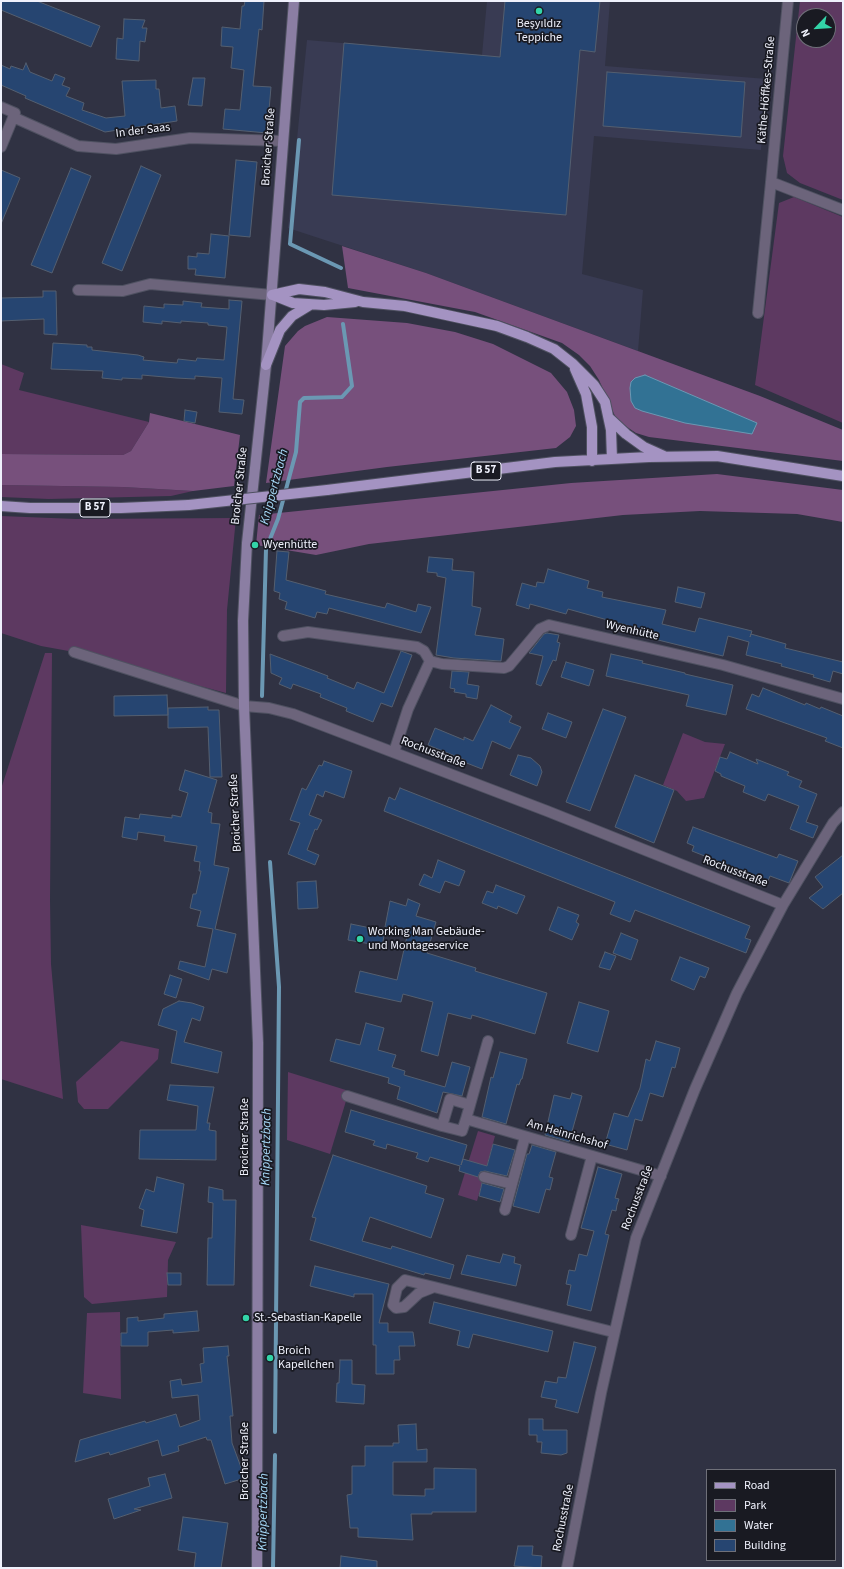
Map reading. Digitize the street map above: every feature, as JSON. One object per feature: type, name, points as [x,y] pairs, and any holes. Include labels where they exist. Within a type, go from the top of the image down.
[{"type":"main road","points":[[272,295],[299,289],[325,292],[363,302]]},
{"type":"main road","points":[[272,295],[293,303],[310,305],[363,302],[405,306],[497,326],[554,349],[573,364],[594,385],[605,402],[610,419],[612,459]]},
{"type":"main road","points":[[266,365],[280,330],[292,316],[310,305]]},
{"type":"main road","points":[[573,364],[586,394],[592,427],[592,461]]},
{"type":"main road","points":[[610,419],[644,447],[665,457]]},
{"type":"main road","name":"B 57","points":[[1,506],[30,508],[113,508],[188,505],[327,490],[555,462],[665,457],[717,456],[843,476]]},
{"type":"street","name":"Broicher Straße","points":[[258,1568],[258,1043],[244,706],[243,621],[247,543],[266,365],[294,1]]},
{"type":"street","name":"Käthe-Höffkes-Straße","points":[[758,313],[772,182],[788,1]]},
{"type":"street","name":"In der Saas","points":[[1,107],[15,113],[13,117],[78,146],[116,149],[190,138],[283,141]]},
{"type":"street","points":[[1,147],[13,117]]},
{"type":"street","points":[[772,182],[843,210]]},
{"type":"street","points":[[78,290],[123,291],[150,284],[272,295]]},
{"type":"street","name":"Wyenhütte","points":[[430,661],[442,664],[504,668],[509,666],[540,629],[549,625],[723,665],[843,699]]},
{"type":"street","points":[[283,636],[308,632],[416,647],[424,652],[430,661],[408,709],[394,752]]},
{"type":"street","points":[[74,652],[244,706]]},
{"type":"street","name":"Rochusstraße","points":[[244,706],[269,708],[293,714],[394,752],[783,905],[735,1000],[695,1089],[636,1238],[614,1332],[567,1568]]},
{"type":"street","points":[[783,905],[833,824],[843,812]]},
{"type":"street","points":[[347,1096],[462,1131],[488,1041]]},
{"type":"street","points":[[442,1126],[450,1100],[470,1105]]},
{"type":"street","name":"Am Heinrichshof","points":[[466,1119],[661,1176]]},
{"type":"street","points":[[505,1210],[525,1137]]},
{"type":"street","points":[[571,1235],[592,1156]]},
{"type":"street","points":[[484,1177],[512,1184]]},
{"type":"street","points":[[434,1287],[614,1332]]},
{"type":"shaded area","points":[[487,1],[610,1],[605,66],[767,79],[761,150],[594,136],[582,274],[643,290],[638,351],[426,273],[288,228],[307,40],[482,55]]},
{"type":"shaded area","points":[[342,246],[426,273],[760,396],[843,430],[843,461],[649,437],[636,433],[621,423],[615,416],[599,380],[590,366],[579,355],[562,343],[475,312],[348,288]]},
{"type":"shaded area","points":[[327,317],[407,323],[455,332],[493,344],[551,373],[567,392],[574,410],[576,426],[570,437],[556,448],[387,467],[266,483],[285,346],[298,331],[305,326]]},
{"type":"shaded area","points":[[150,413],[240,435],[234,486],[193,491],[123,487],[1,485],[1,454],[123,455],[131,451],[149,422]]},
{"type":"shaded area","points":[[717,474],[843,490],[843,522],[797,514],[700,511],[623,515],[369,544],[316,555],[256,545],[259,515],[571,483]]},
{"type":"green space","points":[[800,1],[843,1],[843,200],[800,183],[787,173],[783,156],[796,37],[796,48],[836,48],[836,8],[799,8]]},
{"type":"green space","points":[[794,197],[843,217],[843,423],[755,385],[779,203]]},
{"type":"green space","points":[[1,364],[24,373],[19,390],[149,422],[131,451],[123,455],[1,454]]},
{"type":"green space","points":[[1,485],[123,487],[193,491],[171,496],[49,499],[1,497]]},
{"type":"green space","points":[[1,516],[76,519],[236,518],[227,610],[226,693],[74,652],[41,646],[1,633]]},
{"type":"green space","points":[[45,653],[52,653],[50,900],[51,964],[63,1099],[1,1079],[1,789]]},
{"type":"green space","points":[[683,733],[705,742],[725,744],[704,798],[686,801],[677,791],[663,785]]},
{"type":"green space","points":[[121,1041],[159,1049],[158,1059],[108,1109],[84,1109],[78,1102],[76,1082]]},
{"type":"green space","points":[[288,1072],[349,1091],[330,1154],[287,1140]]},
{"type":"green space","points":[[478,1131],[495,1136],[477,1201],[458,1195]]},
{"type":"green space","points":[[81,1225],[176,1242],[168,1260],[167,1297],[92,1304],[84,1297]]},
{"type":"green space","points":[[120,1312],[121,1399],[83,1393],[87,1313]]},
{"type":"water","points":[[645,375],[757,423],[752,434],[685,423],[635,408],[631,401],[631,382],[635,378]]},
{"type":"building","points":[[1,1],[37,1],[100,26],[91,47],[1,10]]},
{"type":"building","points":[[245,1],[264,1],[262,30],[259,29],[253,86],[271,87],[267,133],[223,129],[225,109],[240,110],[244,70],[231,68],[233,47],[221,46],[222,27],[240,29],[242,6],[244,6]]},
{"type":"building","points":[[505,1],[600,1],[595,52],[580,50],[566,215],[332,195],[344,43],[500,57]]},
{"type":"building","points":[[124,19],[145,20],[142,28],[147,28],[145,42],[140,41],[139,61],[116,59],[117,38],[123,39]]},
{"type":"building","points":[[26,63],[30,72],[52,81],[55,74],[65,78],[62,85],[70,88],[66,96],[84,103],[82,110],[106,118],[125,116],[122,81],[156,80],[156,89],[159,89],[161,108],[175,106],[177,121],[105,132],[25,98],[26,96],[1,85],[1,65],[10,69],[11,66],[23,70]]},
{"type":"building","points":[[607,72],[745,82],[741,137],[603,126]]},
{"type":"building","points":[[193,78],[205,78],[202,106],[188,105]]},
{"type":"building","points":[[236,160],[257,162],[250,237],[229,235]]},
{"type":"building","points":[[141,166],[161,175],[122,271],[102,263]]},
{"type":"building","points":[[71,168],[91,176],[52,273],[31,265]]},
{"type":"building","points":[[1,170],[20,178],[1,224]]},
{"type":"building","points":[[211,234],[229,236],[225,278],[195,275],[196,269],[188,269],[188,256],[197,257],[197,253],[209,254]]},
{"type":"building","points":[[43,291],[56,291],[57,335],[44,334],[44,319],[1,321],[1,298],[43,297]]},
{"type":"building","points":[[229,300],[242,301],[233,399],[244,400],[242,414],[219,412],[222,378],[195,376],[195,379],[142,375],[142,379],[122,378],[122,380],[102,378],[103,371],[51,369],[53,343],[87,345],[87,347],[92,347],[92,350],[138,355],[144,357],[143,360],[177,363],[178,359],[196,361],[197,358],[224,360],[227,327],[208,325],[208,323],[181,321],[181,323],[162,321],[162,324],[143,322],[144,306],[164,308],[164,304],[183,305],[183,301],[202,303],[201,307],[229,309]]},
{"type":"building","points":[[185,410],[197,412],[195,423],[184,421]]},
{"type":"building","points":[[277,551],[289,552],[286,580],[326,591],[325,594],[385,608],[387,603],[416,612],[418,604],[431,607],[421,633],[329,608],[327,614],[317,612],[315,618],[285,609],[287,602],[279,599],[280,593],[274,591]]},
{"type":"building","points":[[429,557],[453,559],[452,570],[474,572],[472,606],[481,608],[475,635],[504,639],[501,661],[454,658],[436,655],[446,578],[437,576],[437,573],[427,572]]},
{"type":"building","points":[[548,569],[589,581],[587,588],[603,592],[602,597],[666,610],[662,624],[695,632],[699,618],[752,631],[751,634],[786,644],[785,648],[843,662],[843,674],[833,671],[830,682],[813,677],[814,675],[781,666],[782,664],[746,655],[749,642],[728,636],[723,656],[650,638],[651,632],[568,609],[566,614],[530,604],[529,609],[516,605],[522,583],[536,587],[537,582],[544,583]]},
{"type":"building","points":[[678,587],[705,593],[701,608],[675,602]]},
{"type":"building","points":[[544,634],[559,635],[557,642],[560,643],[556,661],[553,660],[541,686],[536,684],[543,656],[529,653]]},
{"type":"building","points":[[401,651],[412,655],[392,707],[381,703],[373,722],[346,711],[347,708],[320,697],[321,694],[293,684],[291,689],[279,684],[282,678],[271,673],[270,654],[328,676],[327,678],[354,689],[357,682],[384,693]]},
{"type":"building","points":[[611,654],[733,685],[726,715],[686,706],[689,695],[606,676]]},
{"type":"building","points":[[566,662],[594,670],[589,686],[561,677]]},
{"type":"building","points":[[452,671],[469,672],[467,684],[479,686],[477,699],[466,697],[466,694],[454,692],[455,689],[450,688]]},
{"type":"building","points":[[763,688],[805,705],[806,703],[820,709],[821,707],[843,716],[843,748],[825,741],[827,738],[746,709],[752,694],[759,697]]},
{"type":"building","points":[[167,695],[168,715],[114,716],[114,696]]},
{"type":"building","points":[[491,705],[512,716],[509,722],[521,727],[510,749],[492,741],[482,769],[464,762],[465,760],[428,745],[435,728],[464,740],[464,737],[473,741]]},
{"type":"building","points":[[208,707],[208,710],[219,710],[222,777],[210,777],[208,727],[168,728],[168,708]]},
{"type":"building","points":[[603,709],[626,717],[590,811],[566,802]]},
{"type":"building","points":[[548,713],[572,722],[566,738],[542,729]]},
{"type":"building","points":[[730,752],[758,764],[756,759],[789,772],[787,775],[802,781],[799,787],[817,794],[806,822],[818,826],[813,838],[790,829],[799,806],[768,794],[765,801],[743,792],[745,786],[721,776],[721,774],[715,771],[720,757],[727,759]]},
{"type":"building","points":[[518,755],[531,758],[540,766],[542,772],[537,786],[510,775]]},
{"type":"building","points":[[324,761],[352,771],[344,798],[325,791],[323,797],[317,794],[309,815],[322,820],[317,830],[315,829],[307,850],[319,855],[315,865],[288,854],[300,823],[290,820],[302,788],[306,790],[319,765],[322,766]]},
{"type":"building","points":[[185,770],[217,780],[208,812],[212,813],[211,823],[220,824],[214,865],[229,868],[215,929],[236,934],[227,973],[212,969],[209,980],[178,969],[180,961],[205,967],[213,929],[197,926],[201,911],[190,908],[193,894],[196,894],[201,871],[199,871],[200,862],[194,861],[197,846],[164,841],[165,836],[138,832],[137,840],[122,837],[125,817],[139,819],[140,814],[172,818],[172,815],[181,817],[188,793],[179,790]]},
{"type":"building","points":[[635,775],[674,790],[654,843],[615,827]]},
{"type":"building","points":[[400,788],[750,926],[745,938],[751,940],[746,953],[635,910],[630,922],[610,914],[615,902],[384,811],[389,797],[395,800]]},
{"type":"building","points":[[693,827],[777,858],[779,854],[798,861],[789,883],[770,876],[768,881],[692,851],[694,846],[687,843]]},
{"type":"building","points":[[843,855],[843,893],[823,909],[809,898],[823,887],[815,877]]},
{"type":"building","points":[[438,860],[465,871],[459,886],[445,881],[440,893],[419,885],[424,874],[432,878]]},
{"type":"building","points":[[316,881],[318,908],[298,909],[297,882]]},
{"type":"building","points":[[496,885],[525,896],[517,914],[498,906],[497,909],[482,903],[487,891],[493,893]]},
{"type":"building","points":[[408,899],[420,904],[416,916],[436,922],[427,953],[476,968],[475,971],[547,993],[535,1034],[472,1015],[471,1019],[448,1013],[438,1056],[421,1051],[433,1002],[403,994],[401,1002],[355,992],[360,971],[397,980],[408,932],[385,927],[390,901],[406,906]]},
{"type":"building","points":[[558,907],[579,915],[576,922],[579,924],[572,940],[549,930]]},
{"type":"building","points":[[351,924],[385,931],[382,946],[348,940]]},
{"type":"building","points":[[621,933],[638,940],[631,960],[613,953]]},
{"type":"building","points":[[605,952],[616,956],[610,970],[599,967]]},
{"type":"building","points":[[680,957],[709,968],[705,978],[700,976],[694,990],[671,980]]},
{"type":"building","points":[[170,975],[182,979],[176,998],[164,994]]},
{"type":"building","points":[[179,1001],[204,1007],[200,1021],[192,1018],[184,1042],[222,1052],[218,1073],[171,1063],[177,1031],[158,1025],[163,1009]]},
{"type":"building","points":[[579,1002],[609,1011],[598,1052],[567,1043]]},
{"type":"building","points":[[366,1023],[384,1028],[378,1050],[396,1055],[392,1067],[405,1071],[404,1075],[445,1087],[452,1062],[470,1067],[462,1096],[443,1092],[437,1113],[397,1099],[400,1087],[388,1083],[389,1078],[330,1061],[336,1039],[360,1045]]},
{"type":"building","points":[[656,1041],[680,1048],[675,1068],[672,1067],[663,1097],[650,1093],[642,1121],[635,1119],[627,1150],[605,1144],[614,1113],[628,1117],[640,1088],[646,1059],[650,1061]]},
{"type":"building","points":[[500,1052],[527,1059],[522,1079],[519,1085],[517,1084],[506,1124],[482,1117],[491,1077],[493,1078]]},
{"type":"building","points":[[170,1085],[214,1087],[207,1123],[210,1123],[209,1130],[216,1131],[216,1160],[139,1159],[140,1130],[196,1130],[198,1106],[167,1100]]},
{"type":"building","points":[[572,1093],[582,1096],[569,1142],[545,1135],[554,1095],[570,1099]]},
{"type":"building","points":[[351,1110],[467,1145],[461,1165],[463,1159],[487,1166],[493,1144],[515,1150],[507,1176],[485,1171],[480,1172],[478,1177],[459,1171],[460,1166],[430,1157],[428,1162],[416,1158],[418,1153],[387,1144],[386,1149],[373,1145],[375,1141],[345,1132]]},
{"type":"building","points":[[532,1145],[556,1152],[549,1177],[553,1178],[550,1190],[546,1189],[539,1213],[513,1206],[527,1154],[529,1154]]},
{"type":"building","points":[[333,1155],[427,1186],[425,1193],[444,1199],[431,1238],[370,1217],[362,1241],[391,1249],[392,1246],[454,1265],[450,1279],[425,1273],[424,1275],[310,1240],[316,1218],[312,1217]]},
{"type":"building","points":[[598,1167],[622,1174],[615,1198],[619,1199],[616,1211],[612,1210],[605,1234],[609,1235],[591,1311],[567,1305],[571,1285],[566,1284],[569,1270],[575,1271],[579,1254],[587,1256],[594,1231],[581,1228]]},
{"type":"building","points":[[157,1177],[184,1184],[177,1233],[141,1226],[144,1210],[139,1208],[146,1189],[154,1192]]},
{"type":"building","points":[[482,1183],[504,1189],[500,1202],[479,1196]]},
{"type":"building","points":[[209,1187],[223,1190],[223,1200],[236,1200],[234,1285],[207,1285],[208,1238],[212,1238],[213,1203],[208,1202]]},
{"type":"building","points":[[503,1254],[515,1257],[514,1263],[521,1265],[516,1286],[461,1274],[467,1255],[500,1263]]},
{"type":"building","points":[[315,1266],[389,1284],[379,1323],[388,1323],[388,1332],[413,1332],[415,1346],[399,1346],[400,1360],[394,1360],[394,1374],[376,1374],[376,1345],[373,1345],[373,1294],[354,1294],[354,1297],[310,1286]]},
{"type":"building","points":[[167,1273],[181,1273],[181,1285],[168,1285]]},
{"type":"building","points":[[434,1302],[553,1331],[548,1352],[473,1334],[469,1348],[457,1345],[460,1331],[429,1323]]},
{"type":"building","points":[[197,1311],[199,1331],[173,1333],[173,1330],[148,1332],[148,1346],[121,1346],[121,1333],[127,1333],[127,1318],[138,1317],[138,1321],[164,1318],[164,1314]]},
{"type":"building","points":[[574,1342],[596,1347],[578,1413],[555,1407],[557,1400],[541,1397],[545,1381],[557,1383],[558,1377],[566,1378]]},
{"type":"building","points":[[228,1346],[229,1356],[227,1356],[233,1416],[230,1416],[232,1443],[245,1478],[225,1484],[211,1440],[207,1440],[206,1437],[178,1446],[179,1451],[162,1456],[158,1440],[110,1455],[109,1452],[75,1462],[80,1440],[145,1421],[146,1423],[176,1414],[180,1427],[200,1420],[198,1395],[172,1398],[170,1381],[181,1379],[182,1385],[202,1382],[200,1364],[204,1363],[203,1348]]},
{"type":"building","points":[[340,1360],[352,1360],[352,1384],[365,1385],[364,1404],[336,1402]]},
{"type":"building","points":[[529,1419],[543,1419],[543,1430],[567,1430],[567,1453],[561,1455],[541,1453],[542,1442],[537,1442],[537,1435],[529,1435]]},
{"type":"building","points":[[416,1424],[417,1450],[427,1449],[427,1462],[393,1462],[393,1495],[425,1496],[425,1489],[434,1489],[434,1468],[476,1469],[476,1512],[432,1512],[432,1514],[411,1514],[413,1540],[358,1537],[358,1528],[350,1528],[347,1495],[352,1494],[352,1466],[365,1466],[365,1446],[393,1446],[393,1443],[399,1443],[398,1425]]},
{"type":"building","points":[[165,1474],[172,1498],[134,1509],[141,1510],[114,1519],[108,1499],[150,1486],[148,1478]]},
{"type":"building","points":[[183,1517],[228,1523],[221,1568],[194,1568],[196,1553],[178,1550]]},
{"type":"building","points":[[518,1546],[533,1546],[532,1555],[542,1556],[541,1568],[514,1566]]},
{"type":"building","points":[[341,1556],[377,1561],[377,1568],[340,1568]]},
{"type":"waterway","name":"Knippertzbach","points":[[299,140],[290,244],[341,268]]},
{"type":"waterway","name":"Knippertzbach","points":[[262,696],[266,549],[278,519],[296,452],[300,402],[304,398],[342,397],[352,386],[343,324]]},
{"type":"waterway","name":"Knippertzbach","points":[[270,862],[279,987],[275,1432]]},
{"type":"waterway","name":"Knippertzbach","points":[[273,1568],[275,1455]]},
{"type":"place","name":"Beşyıldız Teppiche","points":[[539,11]]},
{"type":"place","name":"Wyenhütte","points":[[255,545]]},
{"type":"place","name":"Working Man Gebäude- und Montageservice","points":[[360,939]]},
{"type":"place","name":"St.-Sebastian-Kapelle","points":[[246,1318]]},
{"type":"place","name":"Broich Kapellchen","points":[[270,1358]]}]
